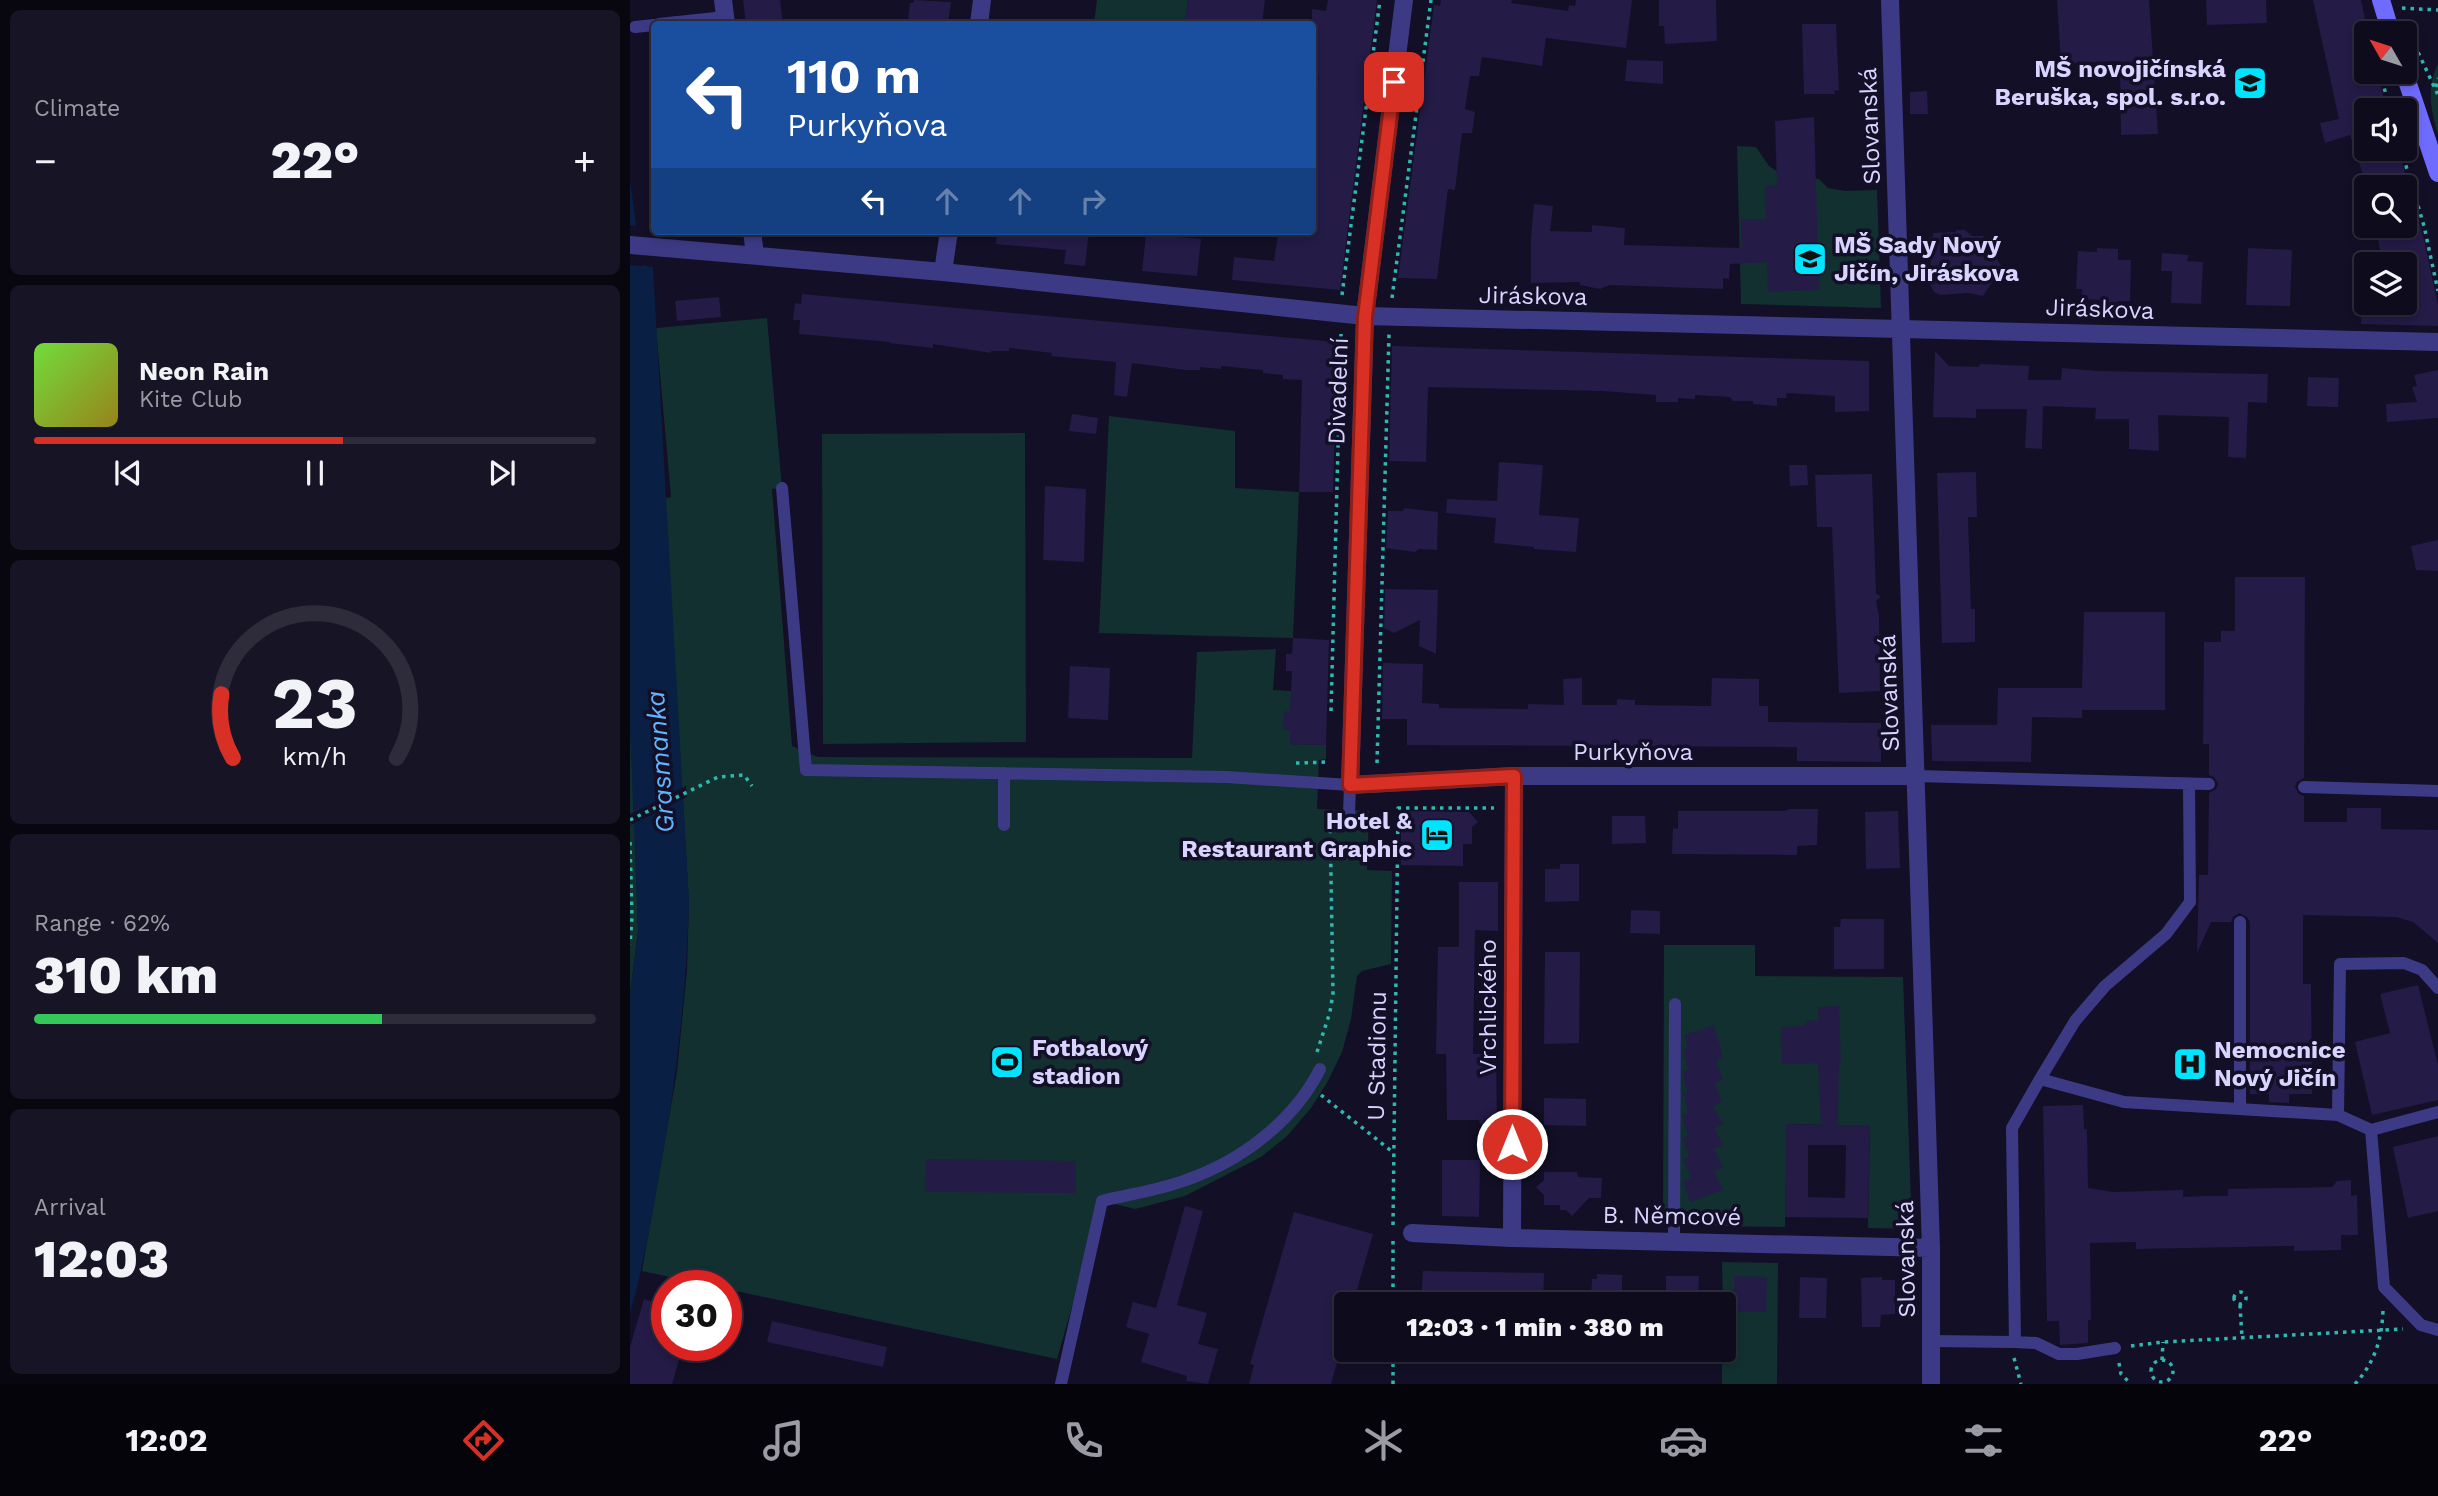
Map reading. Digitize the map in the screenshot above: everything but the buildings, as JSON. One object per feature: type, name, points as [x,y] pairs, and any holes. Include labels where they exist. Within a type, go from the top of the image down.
[{"type":"street","points":[[979,21],[982,0]]},
{"type":"street","name":"Divadelní","points":[[1350,785],[1365,317],[1404,0]]},
{"type":"street","name":"Slovanská","points":[[1891,0],[1931,1248],[1931,1384]]},
{"type":"street","points":[[2381,0],[2395,21]]},
{"type":"street","points":[[2408,84],[2438,173]]},
{"type":"street","points":[[752,235],[755,255]]},
{"type":"street","points":[[943,272],[948,235]]},
{"type":"street","name":"Jiráskova","points":[[635,245],[943,272],[1365,317],[2438,342]]},
{"type":"street","name":"Purkyňova","points":[[1350,785],[1514,776],[1917,776]]},
{"type":"street","name":"Vrchlického","points":[[1511,1238],[1514,776]]},
{"type":"street","name":"B. Němcové","points":[[1412,1233],[1511,1238],[1931,1248]]},
{"type":"lane","points":[[682,21],[725,14]]},
{"type":"lane","points":[[635,27],[651,26]]},
{"type":"lane","points":[[782,488],[806,770],[1227,777],[1350,785],[1349,814]]},
{"type":"lane","points":[[1004,773],[1004,825]]},
{"type":"lane","points":[[1917,776],[2209,784]]},
{"type":"lane","points":[[2015,1342],[2012,1128],[2075,1021],[2105,986],[2166,934],[2190,902],[2189,784]]},
{"type":"lane","points":[[2304,787],[2438,791]]},
{"type":"lane","points":[[2240,922],[2240,1109]]},
{"type":"lane","points":[[2338,1115],[2340,964],[2404,962],[2422,970],[2438,988]]},
{"type":"lane","points":[[1674,1240],[1675,1004]]},
{"type":"lane","points":[[1061,1384],[1102,1200],[1185,1181],[1217,1167],[1254,1144],[1278,1125],[1309,1086],[1316,1064]]},
{"type":"lane","points":[[2040,1079],[2124,1102],[2338,1115],[2371,1130],[2438,1112]]},
{"type":"lane","points":[[2371,1130],[2384,1287],[2421,1325],[2438,1330]]},
{"type":"lane","points":[[1931,1341],[2036,1343],[2059,1354],[2115,1348]]},
{"type":"path","points":[[1377,763],[1392,296],[1431,0]]},
{"type":"path","points":[[2399,21],[2397,8],[2438,10]]},
{"type":"path","points":[[2417,58],[2438,95]]},
{"type":"path","points":[[2404,161],[2426,236],[2438,291]]},
{"type":"path","points":[[1330,292],[1392,296]]},
{"type":"path","points":[[1316,1064],[1333,993],[1329,762]]},
{"type":"path","points":[[630,820],[718,777],[744,775],[752,786]]},
{"type":"path","name":"U Stadionu","points":[[1393,1292],[1398,808]]},
{"type":"path","points":[[630,842],[630,944]]},
{"type":"path","points":[[1309,1086],[1394,1153]]},
{"type":"path","points":[[2355,1384],[2365,1373],[2377,1351],[2382,1331],[2384,1287]]},
{"type":"path","points":[[2240,1305],[2242,1338]]},
{"type":"path","points":[[2131,1384],[2121,1374],[2115,1348],[2163,1342],[2382,1331],[2421,1325]]},
{"type":"path","points":[[2015,1342],[2014,1359],[2021,1384]]},
{"type":"path","points":[[2162,1360],[2163,1342]]},
{"type":"path","points":[[2162,1360],[2169,1362],[2173,1371],[2168,1380],[2161,1383],[2155,1379],[2151,1369],[2155,1362],[2162,1360]]},
{"type":"path","points":[[1392,1384],[1393,1362]]},
{"type":"green space","points":[[1097,0],[1188,0],[1185,21],[1094,21]]},
{"type":"green space","points":[[2438,64],[2438,135],[2433,117],[2431,90]]},
{"type":"green space","name":"MŠ Sady Nový Jičín, Jiráskova","points":[[1737,146],[1756,147],[1769,166],[1781,174],[1819,179],[1828,188],[1845,191],[1877,190],[1881,308],[1741,304]]},
{"type":"green space","name":"Fotbalový stadion","points":[[767,318],[782,488],[772,489],[792,746],[818,757],[1192,758],[1197,652],[1276,649],[1273,690],[1291,691],[1291,711],[1284,712],[1284,729],[1290,730],[1290,744],[1326,745],[1326,759],[1319,760],[1317,809],[1369,811],[1367,870],[1392,871],[1391,964],[1362,971],[1357,976],[1351,1019],[1342,1052],[1327,1083],[1311,1108],[1287,1136],[1261,1157],[1185,1196],[1135,1209],[1102,1201],[1057,1359],[742,1292],[742,1270],[642,1271],[677,1072],[687,970],[689,903],[665,498],[671,497],[656,328]]},
{"type":"green space","points":[[1109,416],[1235,431],[1235,488],[1299,492],[1293,638],[1099,633]]},
{"type":"green space","points":[[1025,433],[1026,742],[823,744],[822,434]]},
{"type":"green space","points":[[630,725],[634,812],[630,814]]},
{"type":"green space","points":[[630,823],[635,823],[638,932],[630,994]]},
{"type":"green space","points":[[1664,945],[1755,945],[1755,976],[1903,977],[1912,1229],[1868,1228],[1870,1126],[1787,1124],[1785,1227],[1663,1225]]},
{"type":"green space","points":[[1722,1262],[1778,1263],[1777,1384],[1722,1384],[1722,1362],[1736,1362],[1736,1292],[1723,1292]]},
{"type":"water","name":"Grasmanka","points":[[630,181],[642,265],[653,267],[689,903],[679,1045],[669,1116],[649,1234],[630,1313],[630,994],[638,932],[630,725]]},
{"type":"pier","points":[[630,225],[637,226],[642,266],[630,265]]},
{"type":"pier","points":[[686,786],[687,797],[631,825],[631,814]]},
{"type":"place","name":"MŠ novojičínská Beruška, spol. s.r.o.","points":[[2250,83]]},
{"type":"place","name":"MŠ Sady Nový Jičín, Jiráskova","points":[[1810,259]]},
{"type":"place","name":"Hotel & Restaurant Graphic","points":[[1437,835]]},
{"type":"place","name":"Fotbalový stadion","points":[[1007,1062]]},
{"type":"place","name":"Nemocnice Nový Jičín","points":[[2190,1064]]},
{"type":"route","points":[[1394,82],[1365,317],[1350,785],[1514,776],[1512,1144]]}]
